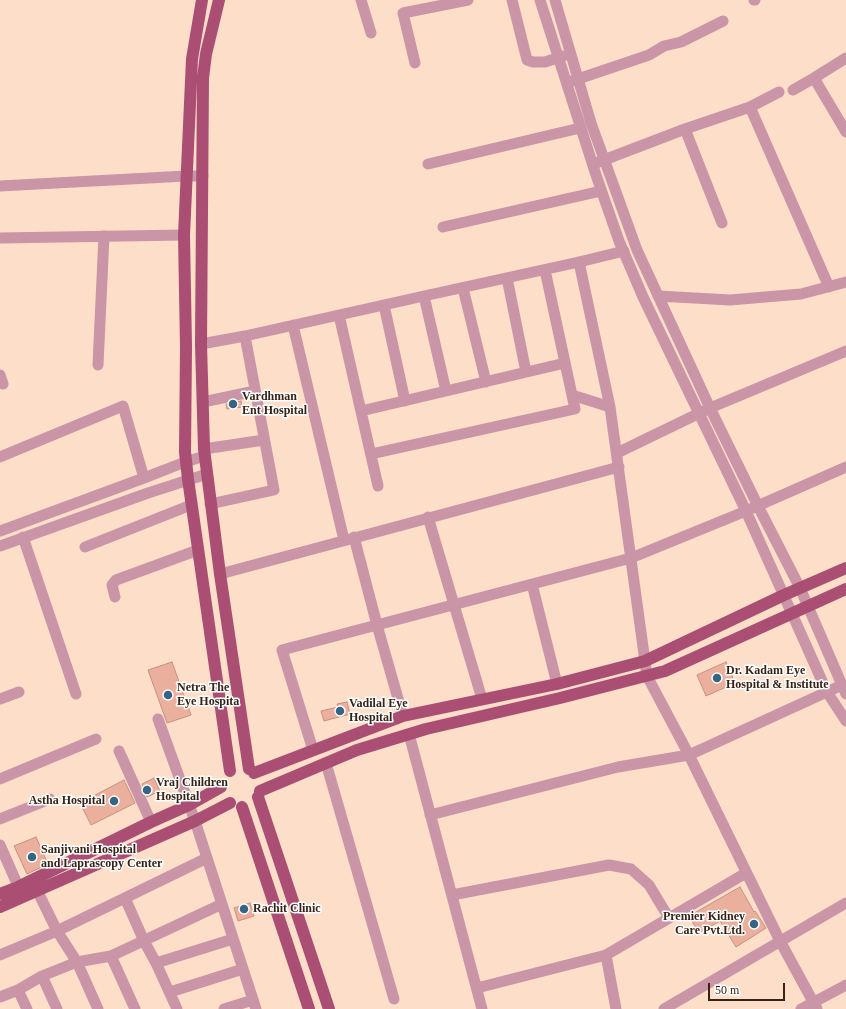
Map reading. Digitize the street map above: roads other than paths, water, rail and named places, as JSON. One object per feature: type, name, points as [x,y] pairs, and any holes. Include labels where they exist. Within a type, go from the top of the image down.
[{"type":"main road","points":[[202,0],[192,59],[186,176],[184,235],[186,347],[185,462],[230,770]]},
{"type":"main road","points":[[218,0],[206,54],[204,78],[201,344],[204,452],[220,574],[252,771]]},
{"type":"main road","points":[[252,771],[403,716],[556,684],[645,661],[784,595],[846,568]]},
{"type":"main road","points":[[329,1009],[259,794],[260,784],[258,778],[252,771],[243,768],[230,770],[222,780],[221,787],[225,799],[236,806],[248,806],[254,802],[259,794],[357,750],[426,729],[665,671],[846,589]]},
{"type":"main road","points":[[0,907],[20,892],[151,822],[189,805],[221,787]]},
{"type":"main road","points":[[0,894],[37,890],[195,821],[230,803]]},
{"type":"main road","points":[[242,807],[309,1009]]},
{"type":"street","points":[[361,0],[371,33]]},
{"type":"street","points":[[415,63],[403,13],[468,0]]},
{"type":"street","points":[[512,0],[527,60],[533,62],[545,62],[571,53]]},
{"type":"street","points":[[540,0],[592,164],[643,298],[746,511],[827,692],[846,720]]},
{"type":"street","points":[[430,815],[618,766],[689,755],[827,692],[844,689],[800,588],[710,408],[637,250],[603,160],[577,79],[555,0]]},
{"type":"street","points":[[566,83],[649,55],[664,46],[680,42],[724,21]]},
{"type":"street","points":[[793,90],[846,58]]},
{"type":"street","points":[[814,78],[846,132]]},
{"type":"street","points":[[592,164],[685,129],[750,107],[779,92]]},
{"type":"street","points":[[750,107],[829,287]]},
{"type":"street","points":[[428,164],[580,128]]},
{"type":"street","points":[[685,129],[722,223]]},
{"type":"street","points":[[0,186],[204,176]]},
{"type":"street","points":[[443,227],[602,191]]},
{"type":"street","points":[[0,238],[184,235]]},
{"type":"street","points":[[98,365],[104,236]]},
{"type":"street","points":[[201,344],[245,336],[545,270],[624,251]]},
{"type":"street","points":[[579,262],[610,407],[647,676],[689,755],[780,941],[815,1006]]},
{"type":"street","points":[[371,454],[575,409],[545,270]]},
{"type":"street","points":[[507,278],[526,372]]},
{"type":"street","points":[[658,296],[730,300],[801,294],[846,282]]},
{"type":"street","points":[[463,288],[486,382]]},
{"type":"street","points":[[424,296],[446,391]]},
{"type":"street","points":[[384,305],[405,401]]},
{"type":"street","points":[[339,315],[378,486]]},
{"type":"street","points":[[293,325],[348,538],[377,626],[403,716]]},
{"type":"street","points":[[210,504],[274,490],[245,336]]},
{"type":"street","points":[[617,453],[710,408],[846,351]]},
{"type":"street","points":[[361,411],[565,363]]},
{"type":"street","points":[[203,402],[255,391]]},
{"type":"street","points":[[572,395],[610,407]]},
{"type":"street","points":[[0,457],[123,406],[144,478]]},
{"type":"street","points":[[0,531],[144,478],[185,462],[204,452],[264,440]]},
{"type":"street","points":[[220,574],[348,538],[619,467]]},
{"type":"street","points":[[313,750],[282,650],[631,558],[758,506],[846,467]]},
{"type":"street","points":[[0,546],[207,474]]},
{"type":"street","points":[[85,547],[191,505]]},
{"type":"street","points":[[428,517],[482,699]]},
{"type":"street","points":[[23,537],[76,694]]},
{"type":"street","points":[[115,597],[112,585],[116,580],[198,550]]},
{"type":"street","points":[[532,584],[556,684]]},
{"type":"street","points":[[0,699],[19,692]]},
{"type":"street","points":[[158,719],[195,821],[255,1004],[224,1009]]},
{"type":"street","points":[[409,734],[482,1009]]},
{"type":"street","points":[[0,779],[96,739]]},
{"type":"street","points":[[119,751],[151,822]]},
{"type":"street","points":[[326,763],[394,999]]},
{"type":"street","points":[[0,819],[50,799]]},
{"type":"street","points":[[0,845],[20,892]]},
{"type":"street","points":[[0,955],[57,931],[207,858]]},
{"type":"street","points":[[452,895],[609,865],[631,869],[649,885],[669,918]]},
{"type":"street","points":[[477,988],[606,955],[746,873]]},
{"type":"street","points":[[37,890],[57,931],[77,962],[98,1009]]},
{"type":"street","points":[[125,898],[177,1009]]},
{"type":"street","points":[[664,1009],[846,903]]},
{"type":"street","points":[[0,997],[18,990],[42,976],[77,962],[111,956],[222,904]]},
{"type":"street","points":[[156,963],[233,939]]},
{"type":"street","points":[[606,955],[616,1009]]},
{"type":"street","points":[[111,956],[135,1009]]},
{"type":"street","points":[[170,992],[243,968]]},
{"type":"street","points":[[42,976],[57,1009]]},
{"type":"street","points":[[801,1009],[815,1006],[846,985]]},
{"type":"street","points":[[18,990],[27,1009]]},
{"type":"place","name":"Vardhman Ent Hospital","points":[[233,404]]},
{"type":"place","name":"Dr. Kadam Eye Hospital & Institute","points":[[717,678]]},
{"type":"place","name":"Netra The Eye Hospita","points":[[168,695]]},
{"type":"place","name":"Vadilal Eye Hospital","points":[[340,711]]},
{"type":"place","name":"Vraj Children Hospital","points":[[147,790]]},
{"type":"place","name":"Astha Hospital","points":[[114,801]]},
{"type":"place","name":"Sanjivani Hospital and Laprascopy Center","points":[[32,857]]},
{"type":"place","name":"Rachit Clinic","points":[[244,909]]},
{"type":"place","name":"Premier Kidney Care Pvt.Ltd.","points":[[754,924]]}]
